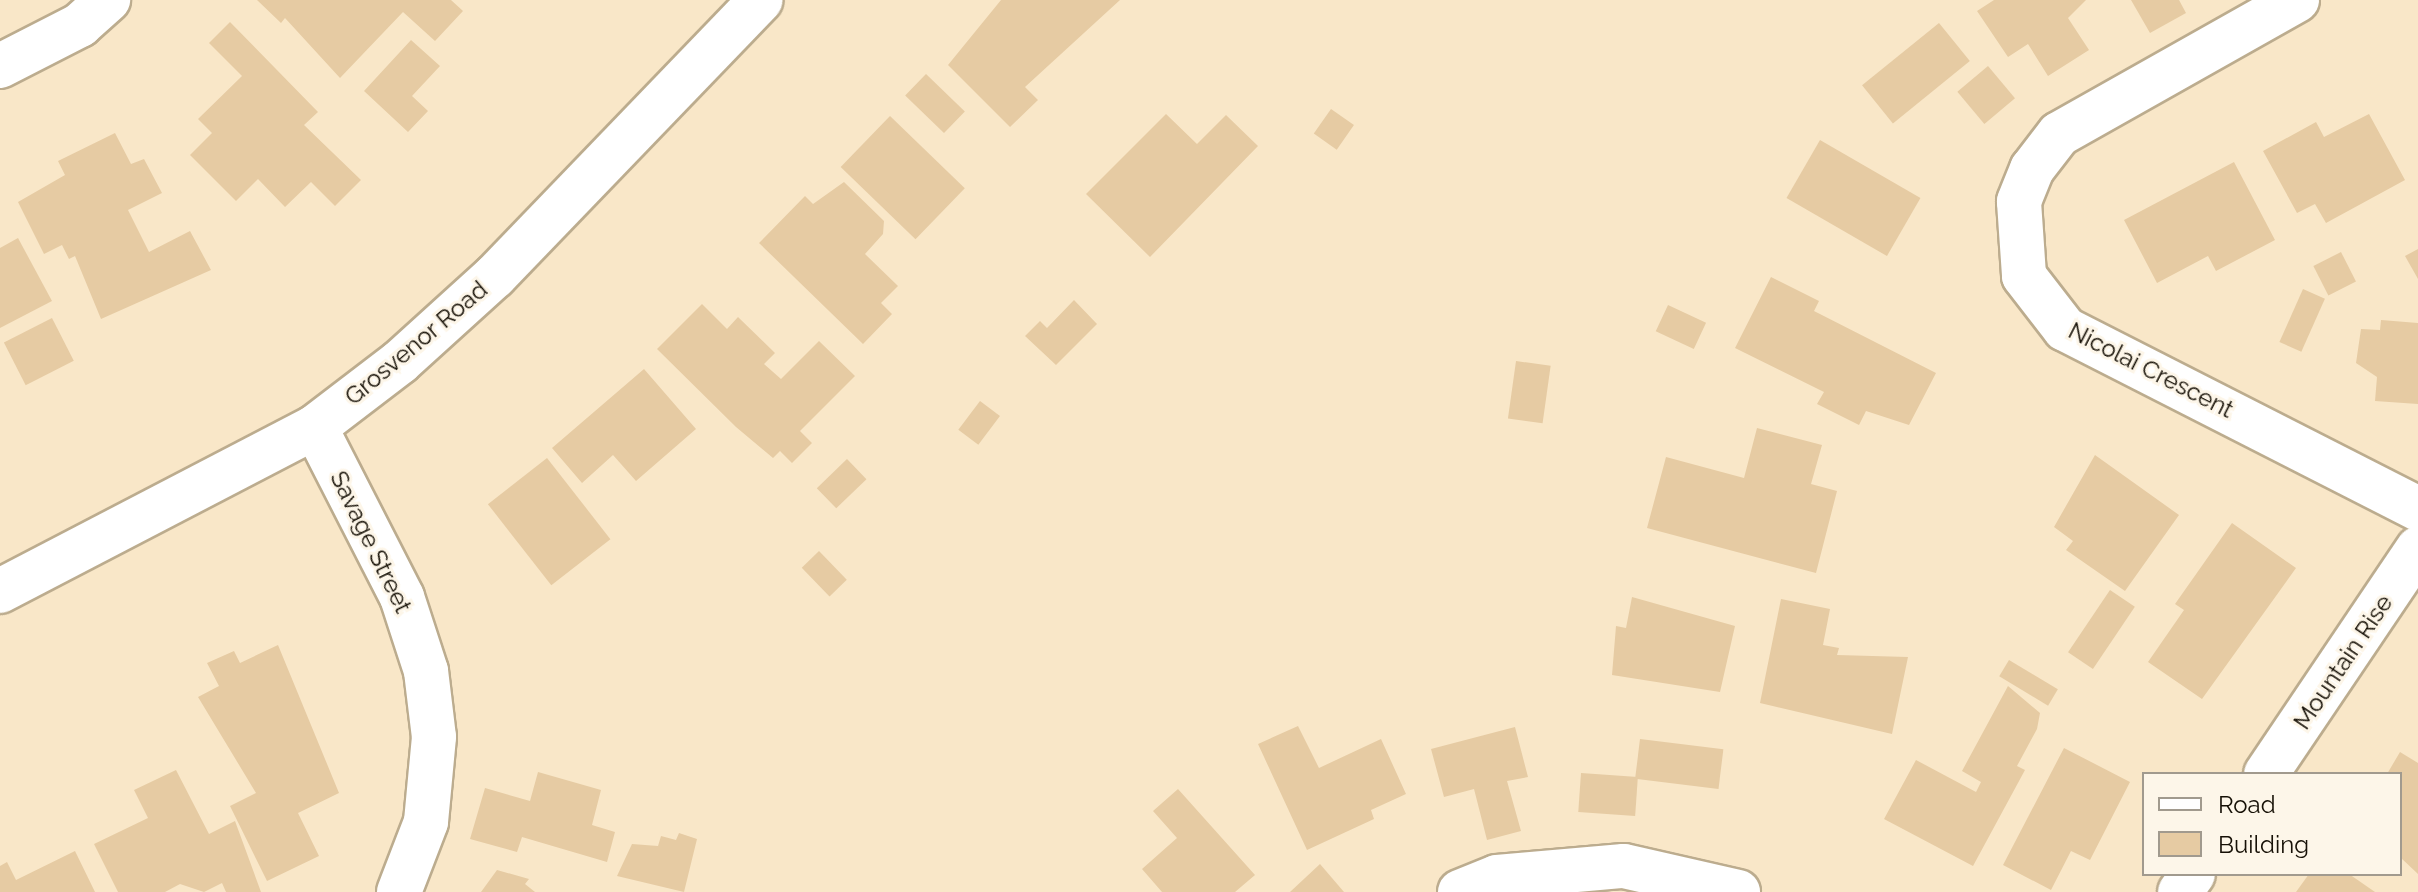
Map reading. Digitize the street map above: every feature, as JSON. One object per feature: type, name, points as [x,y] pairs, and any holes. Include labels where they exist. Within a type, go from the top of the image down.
[{"type":"street","points":[[0,66],[80,25],[108,0]]},
{"type":"street","name":"Grosvenor Road","points":[[0,591],[315,427],[495,276],[761,0]]},
{"type":"street","name":"Nicolai Crescent","points":[[2297,0],[2059,134],[2019,202],[2024,276],[2074,335],[2367,477],[2418,509]]},
{"type":"street","name":"Savage Street","points":[[315,427],[402,597],[426,671],[434,737],[426,822],[399,892]]},
{"type":"street","name":"Mountain Rise","points":[[2267,772],[2418,549]]},
{"type":"street","points":[[1460,892],[1497,877],[1624,866],[1738,892]]},
{"type":"building","points":[[257,0],[451,0],[463,11],[435,41],[403,12],[340,78],[285,18],[281,23]]},
{"type":"building","points":[[1001,0],[1120,0],[1025,87],[1038,100],[1010,127],[948,65]]},
{"type":"building","points":[[1994,0],[2086,0],[2068,18],[2089,50],[2048,76],[2028,44],[2008,57],[1977,11]]},
{"type":"building","points":[[2131,0],[2179,0],[2186,13],[2150,33]]},
{"type":"building","points":[[230,22],[318,112],[304,125],[361,180],[335,206],[311,182],[285,207],[258,179],[236,201],[190,155],[212,133],[198,119],[242,76],[209,43]]},
{"type":"building","points":[[1939,23],[1970,61],[1893,123],[1862,85]]},
{"type":"building","points":[[411,40],[440,66],[412,96],[428,111],[408,132],[364,91]]},
{"type":"building","points":[[1988,66],[2015,98],[1984,124],[1957,92]]},
{"type":"building","points":[[926,74],[965,112],[944,133],[905,96]]},
{"type":"building","points":[[1331,109],[1354,125],[1337,150],[1314,134]]},
{"type":"building","points":[[1166,114],[1197,144],[1226,115],[1258,146],[1150,257],[1086,194]]},
{"type":"building","points":[[2369,114],[2405,180],[2326,223],[2315,204],[2297,213],[2263,151],[2316,122],[2324,137]]},
{"type":"building","points":[[890,116],[965,188],[915,239],[841,167]]},
{"type":"building","points":[[115,133],[131,164],[144,159],[162,193],[128,210],[149,252],[190,231],[211,270],[101,319],[75,256],[69,259],[62,245],[44,254],[18,202],[65,175],[58,161]]},
{"type":"building","points":[[1820,140],[1920,198],[1887,256],[1786,198]]},
{"type":"building","points":[[2234,162],[2275,240],[2216,271],[2208,256],[2157,283],[2124,220]]},
{"type":"building","points":[[844,182],[884,221],[883,234],[865,254],[898,286],[881,303],[892,314],[863,344],[759,243],[805,196],[813,204]]},
{"type":"building","points":[[18,238],[52,301],[0,328],[0,248]]},
{"type":"building","points":[[2418,249],[2418,279],[2405,256]]},
{"type":"building","points":[[2341,252],[2356,281],[2328,295],[2313,266]]},
{"type":"building","points":[[1771,277],[1819,301],[1814,311],[1936,373],[1909,425],[1866,411],[1859,425],[1817,404],[1824,392],[1735,348]]},
{"type":"building","points":[[2303,289],[2325,299],[2301,352],[2279,342]]},
{"type":"building","points":[[1074,300],[1097,324],[1056,365],[1025,336],[1040,321],[1047,328]]},
{"type":"building","points":[[702,304],[727,329],[738,317],[775,353],[764,364],[781,379],[819,341],[855,376],[800,431],[812,443],[792,463],[780,451],[773,458],[736,427],[657,349]]},
{"type":"building","points":[[1668,305],[1706,323],[1694,349],[1656,331]]},
{"type":"building","points":[[52,318],[74,361],[26,385],[4,343]]},
{"type":"building","points":[[2381,320],[2418,323],[2418,404],[2375,401],[2377,377],[2356,363],[2361,329],[2380,330]]},
{"type":"building","points":[[1516,361],[1551,366],[1543,423],[1508,418]]},
{"type":"building","points":[[644,369],[696,429],[636,481],[613,455],[582,483],[552,448]]},
{"type":"building","points":[[980,401],[1000,416],[978,445],[958,430]]},
{"type":"building","points":[[1757,428],[1822,445],[1811,484],[1837,491],[1816,573],[1647,528],[1666,457],[1744,478]]},
{"type":"building","points":[[2095,455],[2179,515],[2125,591],[2066,550],[2073,541],[2054,527]]},
{"type":"building","points":[[547,458],[610,539],[551,585],[488,504]]},
{"type":"building","points":[[847,459],[866,479],[836,508],[817,488]]},
{"type":"building","points":[[2232,523],[2296,568],[2202,699],[2148,662],[2184,610],[2175,604]]},
{"type":"building","points":[[819,551],[847,580],[830,596],[802,568]]},
{"type":"building","points":[[2110,590],[2135,607],[2093,669],[2068,652]]},
{"type":"building","points":[[1632,597],[1735,626],[1720,692],[1612,675],[1616,626],[1626,628]]},
{"type":"building","points":[[1781,599],[1830,609],[1823,645],[1839,648],[1837,655],[1908,657],[1892,734],[1760,703]]},
{"type":"building","points":[[278,645],[339,793],[298,813],[319,856],[267,881],[230,806],[256,793],[198,697],[219,686],[207,663],[234,651],[240,663]]},
{"type":"building","points":[[2009,660],[2058,689],[2048,706],[1999,676]]},
{"type":"building","points":[[2008,686],[2040,713],[2037,729],[2017,766],[2025,770],[1973,866],[1884,819],[1916,760],[1976,792],[1981,782],[1962,771]]},
{"type":"building","points":[[1298,726],[1319,768],[1381,739],[1406,794],[1371,810],[1374,819],[1307,850],[1258,744]]},
{"type":"building","points":[[1515,727],[1528,777],[1507,781],[1521,831],[1487,840],[1474,789],[1444,797],[1431,749]]},
{"type":"building","points":[[1640,739],[1723,749],[1718,789],[1635,779]]},
{"type":"building","points":[[2064,748],[2130,782],[2090,860],[2071,851],[2051,890],[2003,865]]},
{"type":"building","points":[[2400,752],[2418,763],[2418,874],[2402,859],[2402,772],[2388,772]]},
{"type":"building","points":[[176,770],[209,834],[235,821],[261,892],[226,892],[222,883],[204,892],[180,884],[165,892],[118,892],[94,844],[148,818],[134,790]]},
{"type":"building","points":[[538,772],[601,790],[592,825],[615,832],[607,862],[522,837],[517,852],[470,839],[485,788],[530,801]]},
{"type":"building","points":[[1581,773],[1638,777],[1635,816],[1578,812]]},
{"type":"building","points":[[1178,789],[1255,875],[1235,892],[1162,892],[1142,869],[1177,838],[1153,811]]},
{"type":"building","points":[[679,833],[697,839],[684,892],[617,876],[632,844],[658,846],[661,836],[676,840]]},
{"type":"building","points":[[75,851],[95,892],[0,892],[0,866],[7,862],[16,880]]},
{"type":"building","points":[[1320,864],[1344,892],[1290,892]]},
{"type":"building","points":[[497,870],[529,879],[525,884],[535,892],[481,892]]},
{"type":"building","points":[[2308,876],[2352,876],[2375,892],[2296,892]]}]
